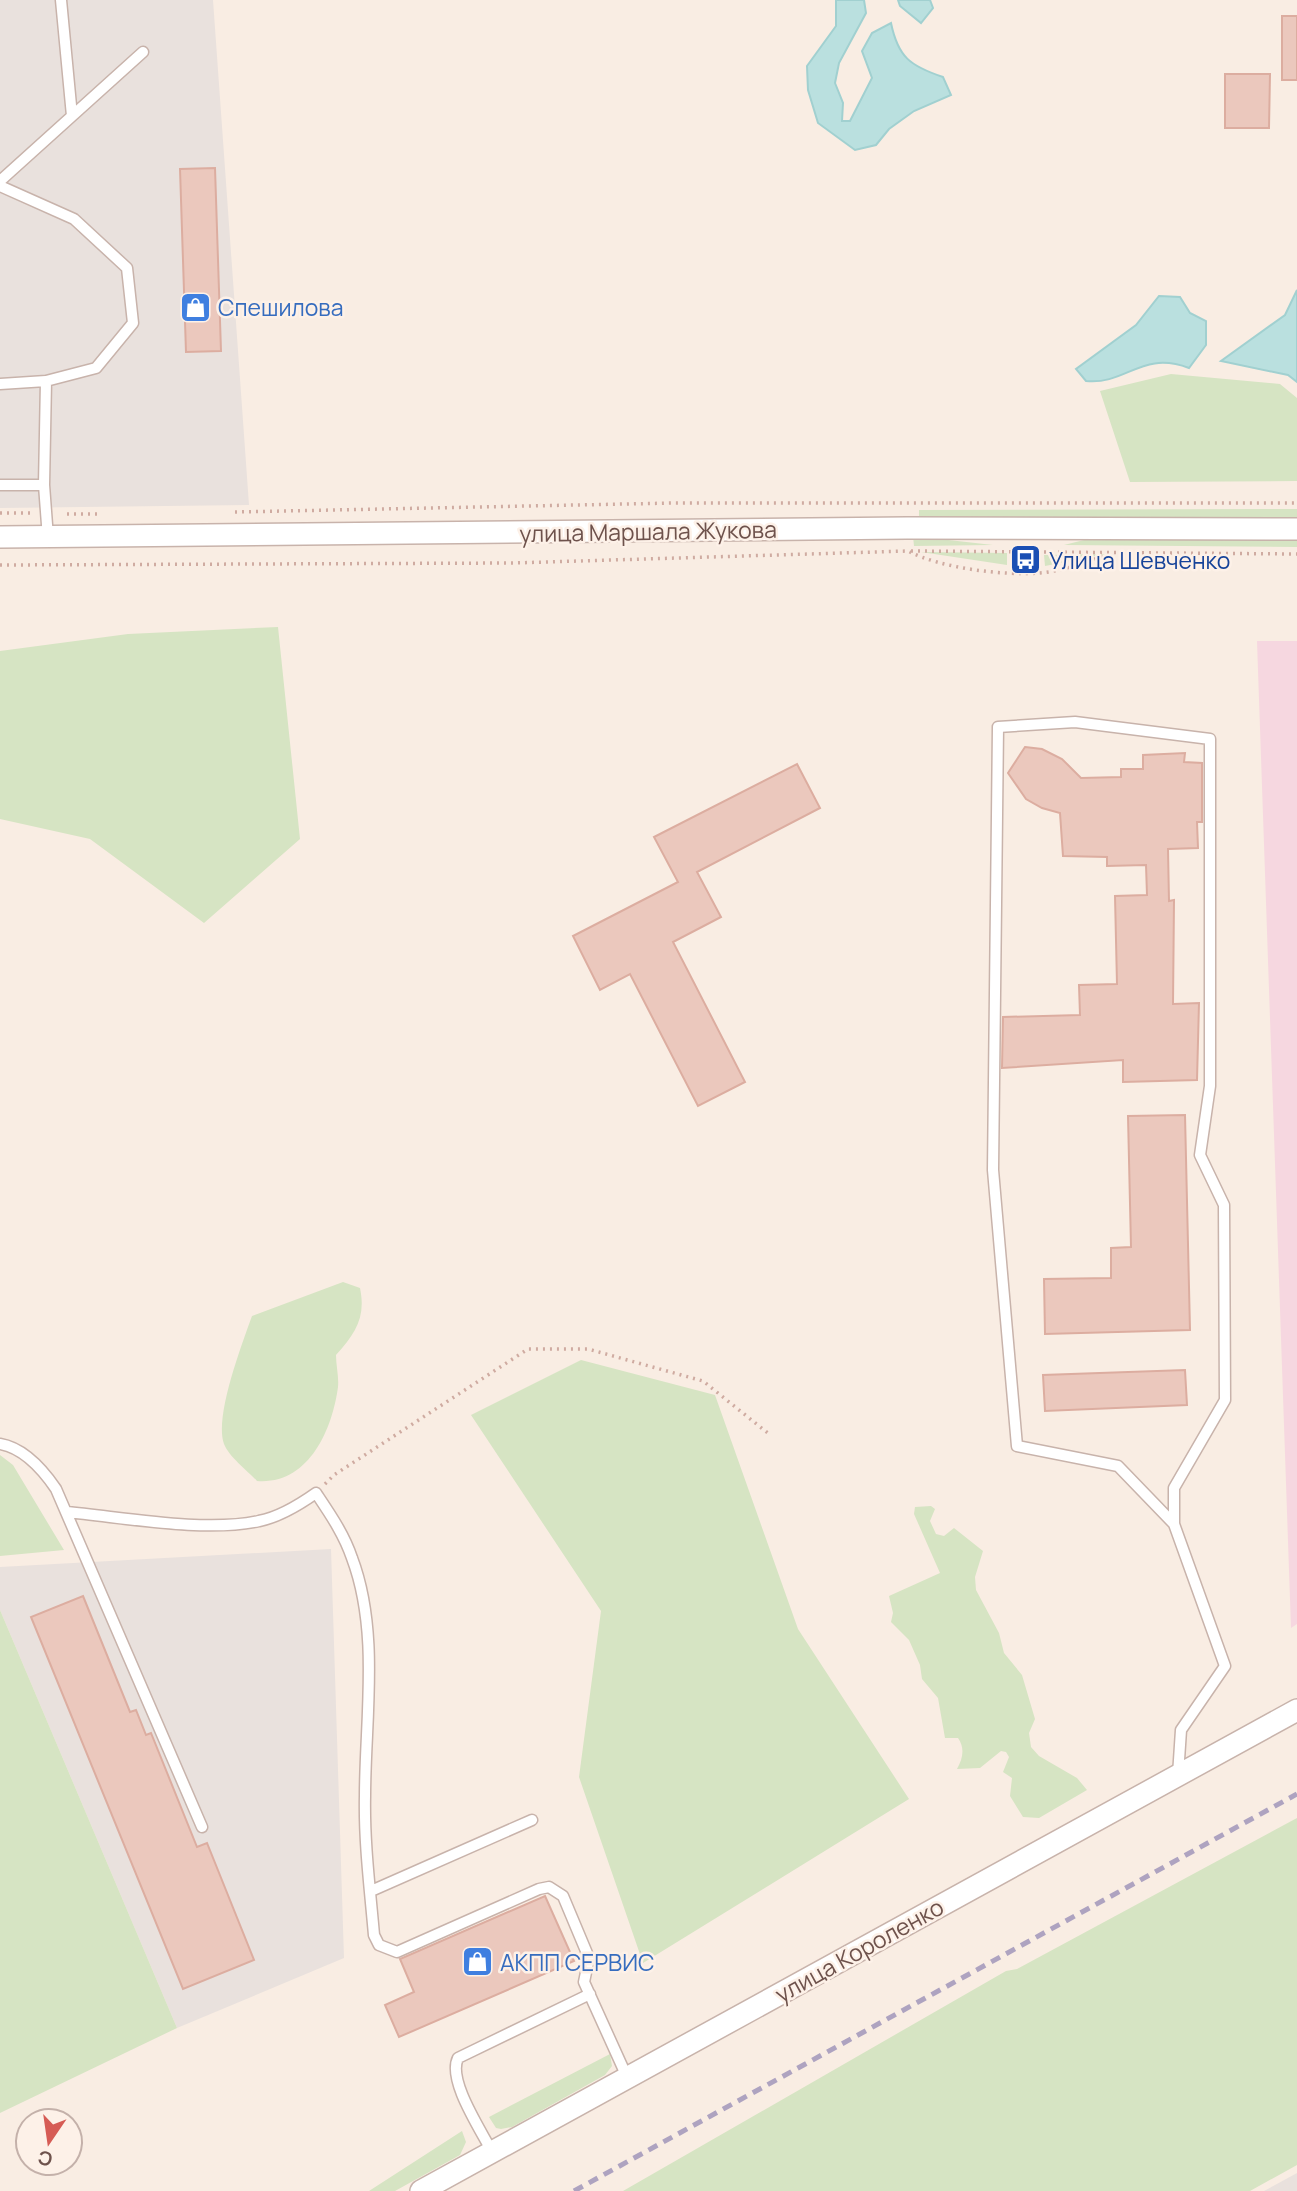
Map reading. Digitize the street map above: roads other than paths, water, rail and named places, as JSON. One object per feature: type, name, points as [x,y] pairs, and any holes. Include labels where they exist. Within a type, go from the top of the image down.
[{"type":"street","name":"улица Маршала Жукова","points":[[0,537],[906,527],[1297,529]]},
{"type":"street","name":"улица Короленко","points":[[421,2191],[1297,1710]]},
{"type":"lane","points":[[61,0],[72,116]]},
{"type":"lane","points":[[0,384],[46,381],[96,368],[133,323],[127,268],[74,219],[0,183],[143,52]]},
{"type":"lane","points":[[46,381],[44,485],[48,538]]},
{"type":"lane","points":[[0,485],[44,485]]},
{"type":"lane","points":[[1174,1524],[1118,1466],[1017,1446],[993,1170],[998,727],[1075,722],[1210,739],[1210,1086],[1200,1155],[1224,1205],[1225,1400],[1174,1488],[1174,1524],[1225,1666],[1181,1730],[1178,1775]]},
{"type":"lane","points":[[0,1444],[27,1457],[43,1471],[66,1512],[202,1827]]},
{"type":"lane","points":[[66,1512],[197,1524],[241,1524],[283,1513],[316,1493],[337,1524],[353,1560],[365,1614],[368,1642],[365,1800],[374,1935],[379,1945],[397,1952],[539,1889],[549,1887],[557,1890],[563,1896],[589,1958],[584,1982],[627,2077]]},
{"type":"lane","points":[[370,1891],[532,1819]]},
{"type":"lane","points":[[492,2152],[456,2077],[458,2058],[590,1994]]},
{"type":"water","points":[[836,0],[864,0],[866,13],[839,63],[835,83],[843,103],[842,121],[850,121],[872,78],[862,51],[872,33],[891,23],[897,44],[907,59],[922,69],[943,77],[951,95],[914,111],[889,129],[876,145],[855,150],[818,123],[808,90],[807,66],[836,26]]},
{"type":"water","points":[[898,0],[930,0],[933,8],[921,23],[900,6]]},
{"type":"water","points":[[1297,290],[1297,382],[1288,375],[1221,361],[1285,315]]},
{"type":"water","points":[[1159,296],[1180,297],[1190,313],[1206,321],[1206,345],[1189,368],[1158,363],[1113,378],[1086,381],[1076,369],[1136,325]]},
{"type":"railway","points":[[574,2191],[1297,1794]]},
{"type":"place","name":"Спешилова","points":[[195,307]]},
{"type":"place","name":"Улица Шевченко","points":[[1026,560]]},
{"type":"place","name":"АКПП СЕРВИС","points":[[477,1962]]}]
